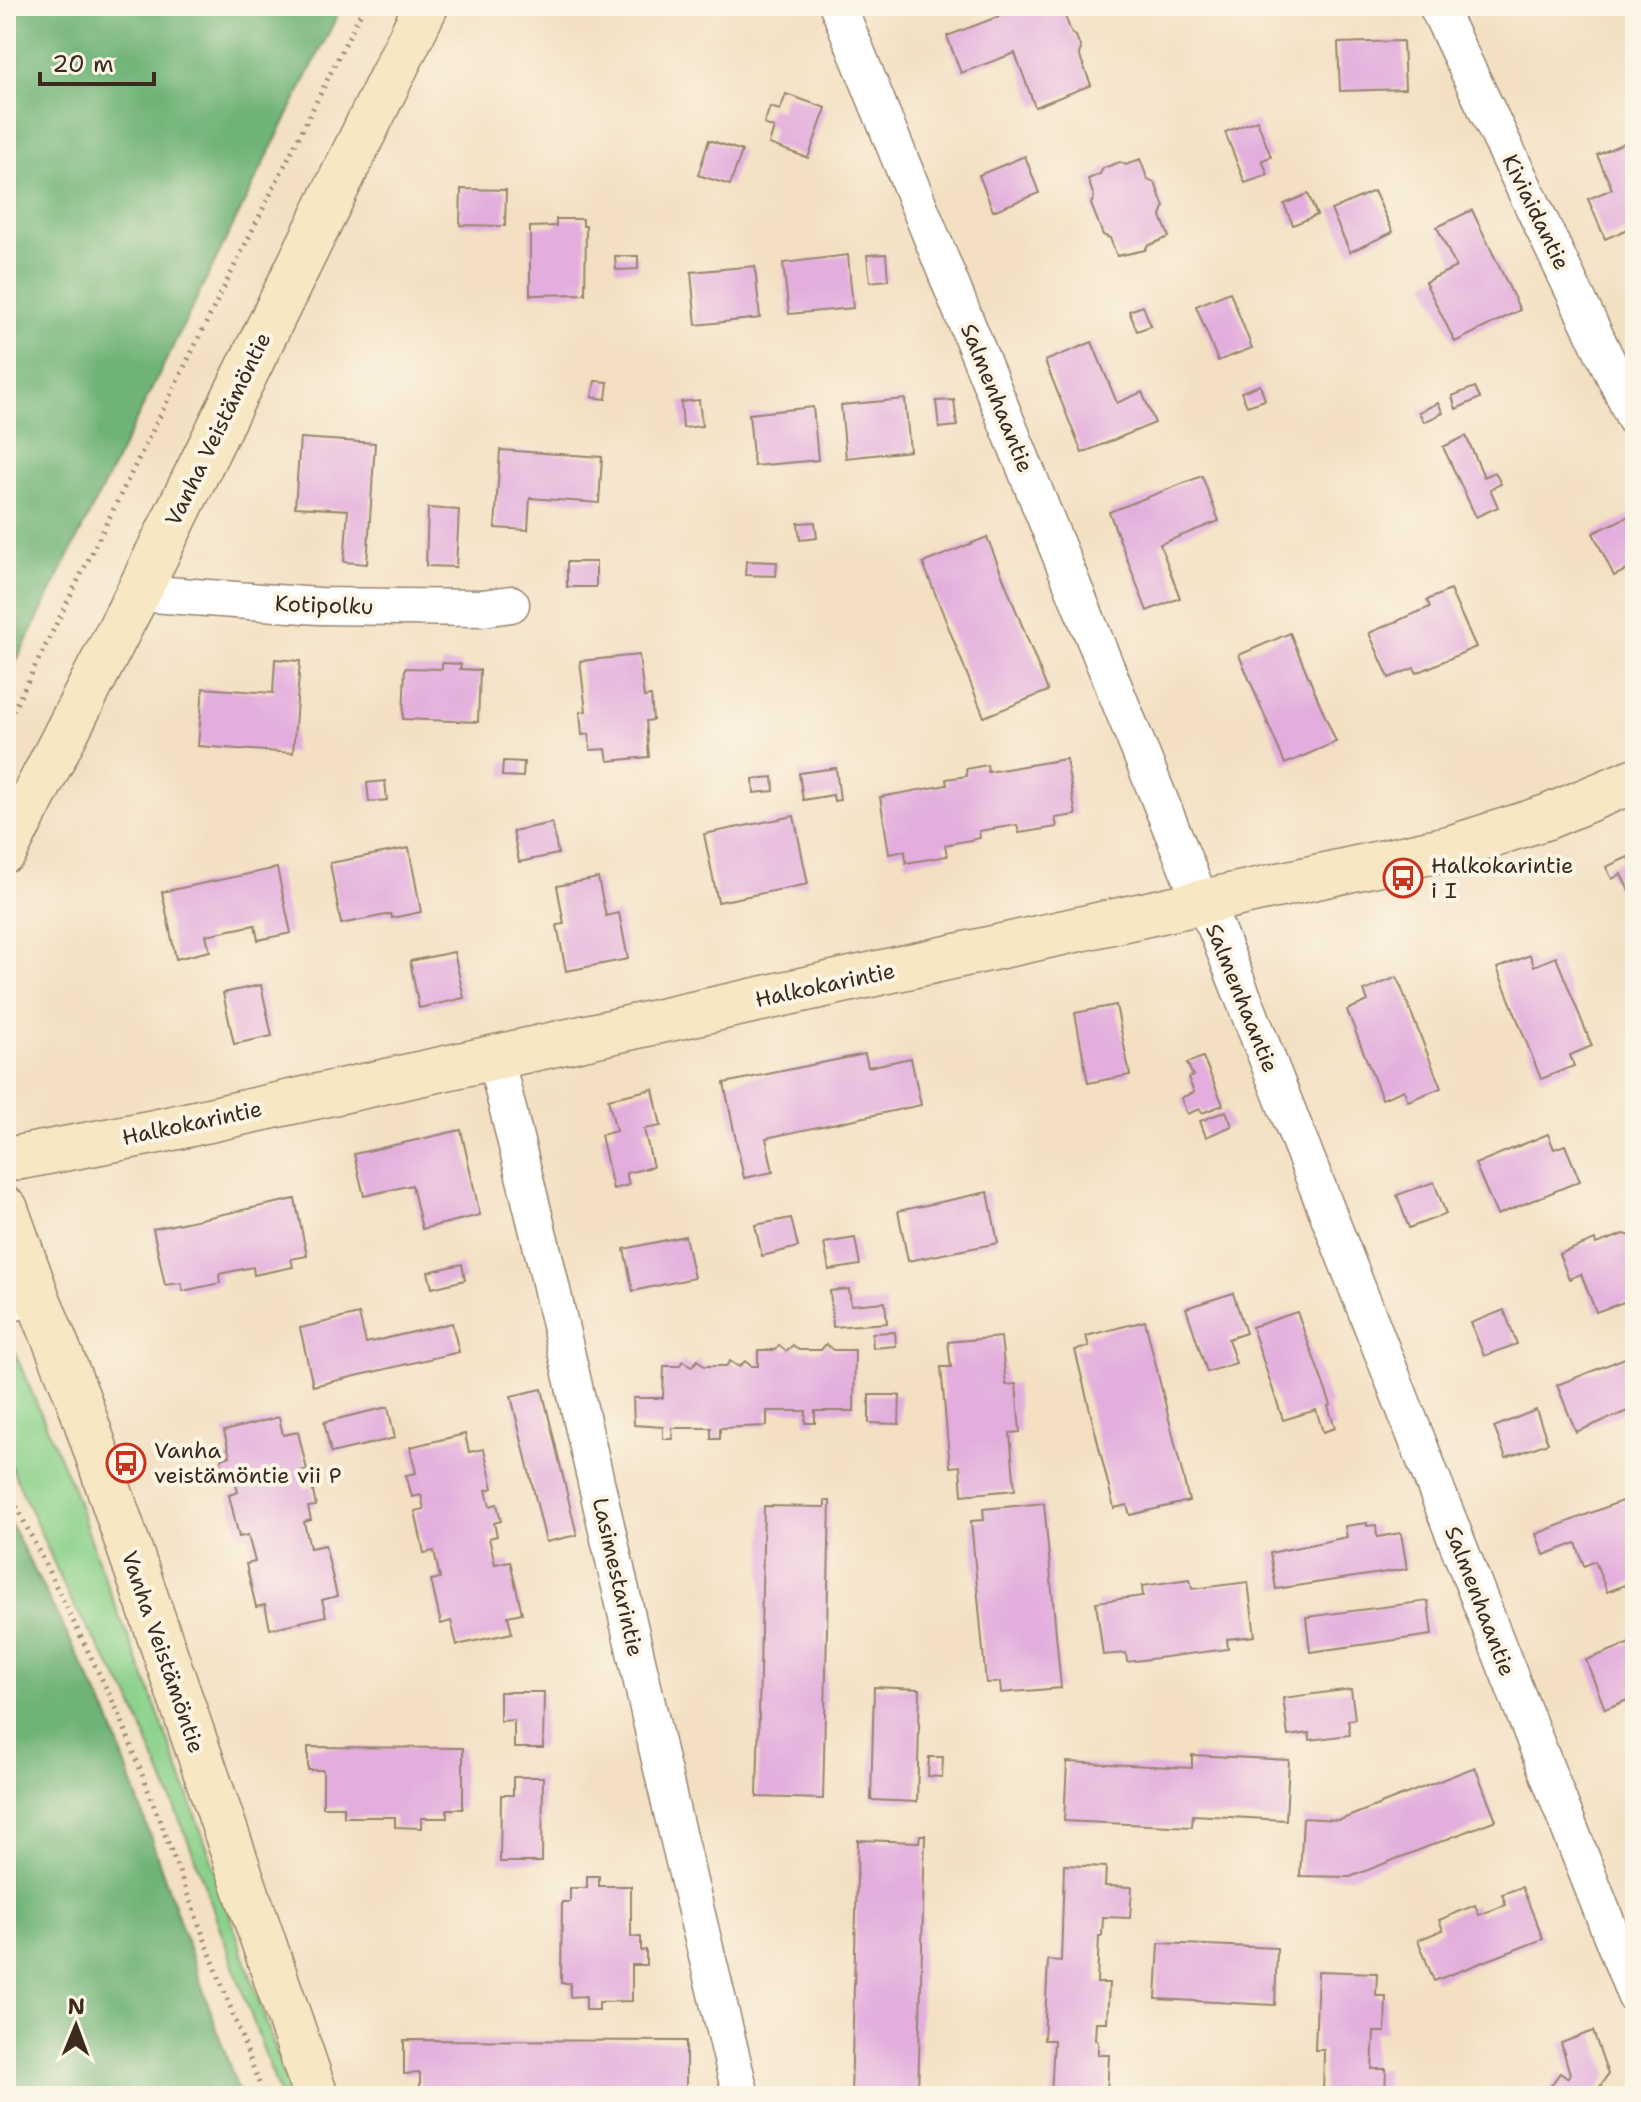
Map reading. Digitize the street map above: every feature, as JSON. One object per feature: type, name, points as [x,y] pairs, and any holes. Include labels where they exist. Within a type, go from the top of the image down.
[{"type":"street","name":"Vanha Veistämöntie","points":[[6,850],[138,593],[426,6]]},
{"type":"street","name":"Salmenhaantie","points":[[838,6],[1201,902],[1215,926],[1635,1995]]},
{"type":"street","name":"Kiviaidantie","points":[[1437,6],[1635,419]]},
{"type":"street","name":"Kotipolku","points":[[138,593],[319,606],[483,608],[511,604]]},
{"type":"street","name":"Halkokarintie","points":[[6,1160],[159,1131],[1453,847],[1547,817],[1635,780]]},
{"type":"street","name":"Lasimestarintie","points":[[495,1057],[741,2096]]},
{"type":"street","name":"Vanha Veistämöntie","points":[[6,1209],[22,1301],[78,1398],[316,2096]]},
{"type":"path","points":[[6,725],[364,6]]},
{"type":"path","points":[[6,1485],[120,1716],[264,2096]]},
{"type":"green space","points":[[6,6],[342,6],[6,682]]},
{"type":"green space","points":[[14,1351],[72,1486],[106,1583],[147,1683],[207,1847],[291,2096],[280,2096],[192,1850],[130,1698],[70,1599],[6,1455],[6,1352]]},
{"type":"green space","points":[[6,1515],[109,1717],[240,2096],[6,2096]]},
{"type":"building","points":[[1026,6],[1061,6],[1081,49],[1079,54],[1091,85],[1035,107],[1015,53],[961,73],[947,36]]},
{"type":"building","points":[[1403,41],[1405,89],[1340,91],[1338,43]]},
{"type":"building","points":[[786,94],[826,108],[808,158],[769,144],[774,128],[764,124],[770,107],[780,110]]},
{"type":"building","points":[[1257,120],[1271,157],[1262,160],[1268,175],[1245,183],[1225,132]]},
{"type":"building","points":[[1635,138],[1635,226],[1605,239],[1588,199],[1612,189],[1597,155]]},
{"type":"building","points":[[709,140],[742,151],[730,185],[698,175]]},
{"type":"building","points":[[1025,156],[1039,193],[993,211],[979,175]]},
{"type":"building","points":[[1140,159],[1148,180],[1155,183],[1164,207],[1161,216],[1169,237],[1147,246],[1145,250],[1117,256],[1110,238],[1103,235],[1091,204],[1094,197],[1088,179],[1100,174],[1103,168],[1120,162],[1126,165]]},
{"type":"building","points":[[461,189],[506,190],[505,226],[460,225]]},
{"type":"building","points":[[1374,191],[1393,232],[1350,252],[1331,210]]},
{"type":"building","points":[[1308,194],[1317,215],[1293,225],[1284,204]]},
{"type":"building","points":[[1472,210],[1520,310],[1455,342],[1425,282],[1456,267],[1437,227]]},
{"type":"building","points":[[556,219],[583,219],[583,226],[586,226],[585,294],[530,295],[530,227],[556,226]]},
{"type":"building","points":[[886,254],[888,280],[870,282],[867,255]]},
{"type":"building","points":[[848,255],[853,308],[789,314],[783,263]]},
{"type":"building","points":[[615,256],[638,256],[638,269],[616,270]]},
{"type":"building","points":[[755,266],[760,318],[696,325],[691,272]]},
{"type":"building","points":[[1230,292],[1252,348],[1218,361],[1196,306]]},
{"type":"building","points":[[1143,306],[1151,326],[1137,331],[1129,311]]},
{"type":"building","points":[[1092,342],[1117,403],[1142,392],[1155,423],[1082,453],[1045,361]]},
{"type":"building","points":[[595,381],[608,382],[606,399],[592,397]]},
{"type":"building","points":[[1260,385],[1265,400],[1247,406],[1241,392]]},
{"type":"building","points":[[1475,387],[1480,398],[1456,409],[1452,396]]},
{"type":"building","points":[[905,399],[910,451],[846,458],[841,405]]},
{"type":"building","points":[[699,400],[702,426],[683,428],[681,402]]},
{"type":"building","points":[[954,400],[957,426],[939,428],[936,401]]},
{"type":"building","points":[[1438,403],[1443,413],[1424,422],[1419,412]]},
{"type":"building","points":[[813,407],[818,460],[754,466],[749,414]]},
{"type":"building","points":[[1466,436],[1484,477],[1495,472],[1501,484],[1490,489],[1498,507],[1476,517],[1443,447]]},
{"type":"building","points":[[300,438],[375,443],[367,564],[344,562],[348,510],[295,507]]},
{"type":"building","points":[[500,450],[602,457],[599,503],[530,498],[528,530],[495,528]]},
{"type":"building","points":[[1202,476],[1219,521],[1160,544],[1180,598],[1147,611],[1109,512]]},
{"type":"building","points":[[428,508],[459,510],[456,567],[426,566]]},
{"type":"building","points":[[1631,515],[1635,523],[1635,566],[1614,576],[1593,533]]},
{"type":"building","points":[[815,522],[817,538],[800,540],[798,523]]},
{"type":"building","points":[[987,537],[1048,691],[984,717],[923,563]]},
{"type":"building","points":[[746,561],[777,562],[776,576],[745,575]]},
{"type":"building","points":[[567,562],[596,562],[596,587],[567,587]]},
{"type":"building","points":[[1450,590],[1476,647],[1417,673],[1414,668],[1389,678],[1369,633],[1430,607],[1427,600]]},
{"type":"building","points":[[1290,633],[1336,742],[1285,764],[1239,655]]},
{"type":"building","points":[[639,655],[644,697],[651,696],[653,720],[646,721],[649,757],[608,761],[606,749],[590,750],[589,734],[582,735],[580,712],[586,711],[580,661]]},
{"type":"building","points":[[275,659],[300,661],[293,753],[198,746],[203,688],[273,693]]},
{"type":"building","points":[[442,663],[461,664],[460,669],[480,670],[478,722],[403,719],[405,668],[442,669]]},
{"type":"building","points":[[1066,759],[1076,815],[1055,818],[1057,827],[1019,833],[1017,825],[979,831],[980,838],[945,845],[947,856],[906,863],[905,851],[889,854],[880,797],[947,785],[946,779],[967,776],[966,769],[987,765],[988,772]]},
{"type":"building","points":[[503,761],[524,762],[523,777],[502,776]]},
{"type":"building","points":[[836,768],[840,800],[834,801],[833,795],[803,800],[799,773]]},
{"type":"building","points":[[773,777],[774,791],[754,793],[753,779]]},
{"type":"building","points":[[385,781],[387,800],[369,802],[367,783]]},
{"type":"building","points":[[794,816],[808,884],[718,902],[704,834]]},
{"type":"building","points":[[552,823],[558,854],[519,862],[513,831]]},
{"type":"building","points":[[409,848],[421,912],[392,918],[391,914],[341,924],[330,863]]},
{"type":"building","points":[[1628,857],[1635,868],[1635,904],[1621,874],[1612,879],[1606,867]]},
{"type":"building","points":[[277,868],[291,933],[258,940],[255,925],[206,935],[210,951],[176,959],[162,892]]},
{"type":"building","points":[[598,878],[606,916],[619,913],[628,959],[566,971],[557,925],[564,924],[557,886]]},
{"type":"building","points":[[454,952],[464,998],[419,1008],[410,961]]},
{"type":"building","points":[[1530,955],[1534,966],[1556,957],[1592,1046],[1570,1055],[1574,1066],[1541,1079],[1497,968]]},
{"type":"building","points":[[1397,977],[1441,1088],[1408,1101],[1404,1090],[1382,1099],[1347,1010],[1368,1001],[1364,991]]},
{"type":"building","points":[[261,985],[272,1036],[234,1044],[223,993]]},
{"type":"building","points":[[1116,1005],[1130,1075],[1088,1083],[1075,1013]]},
{"type":"building","points":[[865,1054],[868,1067],[911,1058],[921,1105],[766,1138],[773,1172],[744,1178],[724,1083]]},
{"type":"building","points":[[1203,1057],[1223,1105],[1202,1113],[1200,1109],[1187,1114],[1181,1098],[1194,1092],[1188,1078],[1193,1076],[1187,1063]]},
{"type":"building","points":[[653,1089],[661,1126],[644,1129],[653,1167],[626,1173],[629,1185],[613,1189],[601,1135],[616,1131],[608,1099]]},
{"type":"building","points":[[1226,1111],[1232,1126],[1206,1137],[1200,1121]]},
{"type":"building","points":[[461,1130],[480,1215],[422,1229],[412,1185],[364,1196],[354,1154]]},
{"type":"building","points":[[1548,1134],[1554,1149],[1565,1145],[1580,1181],[1497,1215],[1475,1164]]},
{"type":"building","points":[[1434,1182],[1446,1214],[1409,1228],[1397,1195]]},
{"type":"building","points":[[988,1192],[998,1243],[908,1261],[898,1211]]},
{"type":"building","points":[[295,1199],[307,1256],[291,1259],[293,1267],[254,1275],[253,1267],[219,1274],[220,1283],[183,1291],[181,1283],[165,1285],[153,1229]]},
{"type":"building","points":[[791,1218],[798,1247],[762,1256],[755,1225]]},
{"type":"building","points":[[1624,1234],[1635,1237],[1635,1298],[1596,1312],[1581,1274],[1569,1279],[1559,1254],[1595,1240],[1596,1244]]},
{"type":"building","points":[[685,1236],[694,1278],[633,1291],[624,1249]]},
{"type":"building","points":[[855,1238],[860,1265],[829,1270],[824,1243]]},
{"type":"building","points":[[462,1264],[465,1280],[432,1288],[428,1272]]},
{"type":"building","points":[[849,1289],[851,1305],[885,1302],[887,1323],[833,1327],[830,1291]]},
{"type":"building","points":[[1233,1293],[1246,1333],[1228,1339],[1236,1363],[1207,1372],[1186,1308]]},
{"type":"building","points":[[1504,1310],[1517,1344],[1484,1356],[1471,1323]]},
{"type":"building","points":[[1297,1312],[1331,1405],[1328,1406],[1335,1428],[1323,1432],[1316,1410],[1283,1420],[1252,1327]]},
{"type":"building","points":[[359,1314],[366,1343],[452,1323],[459,1352],[313,1386],[300,1328]]},
{"type":"building","points":[[1145,1321],[1189,1501],[1130,1515],[1127,1505],[1114,1508],[1075,1350],[1089,1347],[1086,1336]]},
{"type":"building","points":[[895,1332],[896,1346],[873,1348],[872,1333]]},
{"type":"building","points":[[1001,1337],[1006,1385],[1016,1384],[1020,1432],[1010,1433],[1015,1490],[962,1495],[960,1466],[950,1467],[941,1367],[951,1367],[948,1342]]},
{"type":"building","points":[[826,1344],[833,1350],[855,1350],[854,1411],[815,1411],[815,1423],[805,1423],[806,1411],[767,1411],[767,1426],[720,1428],[720,1439],[711,1439],[711,1428],[672,1428],[673,1439],[663,1439],[663,1427],[634,1425],[633,1398],[663,1398],[664,1366],[679,1366],[683,1361],[691,1367],[698,1360],[704,1366],[726,1366],[730,1361],[739,1367],[745,1361],[751,1366],[758,1366],[758,1350],[775,1350],[779,1345],[786,1351],[793,1345],[799,1350],[821,1350]]},
{"type":"building","points":[[1635,1354],[1635,1408],[1576,1432],[1557,1385]]},
{"type":"building","points":[[542,1389],[577,1535],[546,1542],[511,1396]]},
{"type":"building","points":[[869,1395],[900,1395],[899,1424],[869,1423]]},
{"type":"building","points":[[388,1407],[395,1438],[331,1453],[324,1422]]},
{"type":"building","points":[[1536,1410],[1548,1443],[1506,1458],[1494,1427]]},
{"type":"building","points":[[279,1417],[283,1435],[298,1432],[307,1470],[300,1471],[304,1489],[312,1487],[316,1506],[308,1507],[311,1520],[304,1522],[310,1548],[325,1545],[337,1596],[322,1600],[326,1616],[270,1629],[265,1605],[256,1607],[246,1564],[255,1562],[248,1535],[239,1537],[229,1495],[238,1492],[235,1480],[226,1481],[221,1459],[230,1456],[224,1431]]},
{"type":"building","points":[[465,1434],[469,1452],[484,1449],[493,1488],[486,1490],[490,1506],[497,1504],[501,1521],[494,1523],[497,1536],[489,1538],[495,1564],[510,1561],[522,1613],[508,1616],[512,1633],[457,1645],[451,1621],[441,1624],[431,1580],[440,1578],[434,1551],[424,1553],[415,1511],[424,1509],[421,1495],[412,1497],[406,1475],[416,1473],[410,1447]]},
{"type":"building","points":[[1632,1497],[1635,1505],[1635,1581],[1607,1592],[1595,1561],[1584,1566],[1576,1543],[1544,1555],[1536,1534]]},
{"type":"building","points":[[825,1501],[830,1501],[823,1799],[757,1797],[764,1506],[825,1507]]},
{"type":"building","points":[[1044,1503],[1061,1688],[1001,1693],[1000,1682],[986,1683],[971,1521],[984,1520],[983,1509]]},
{"type":"building","points":[[1367,1523],[1367,1526],[1376,1525],[1377,1537],[1401,1533],[1407,1569],[1276,1589],[1270,1553],[1347,1537],[1345,1526]]},
{"type":"building","points":[[1190,1579],[1192,1589],[1248,1582],[1255,1636],[1227,1639],[1228,1649],[1127,1662],[1126,1653],[1103,1655],[1096,1602],[1143,1596],[1142,1586]]},
{"type":"building","points":[[1428,1601],[1432,1635],[1310,1652],[1306,1617]]},
{"type":"building","points":[[1635,1641],[1635,1697],[1605,1709],[1586,1660]]},
{"type":"building","points":[[874,1687],[920,1689],[917,1802],[871,1800]]},
{"type":"building","points":[[1351,1689],[1355,1719],[1348,1720],[1350,1735],[1310,1740],[1309,1733],[1288,1736],[1283,1698]]},
{"type":"building","points":[[500,1692],[544,1692],[543,1748],[514,1748],[514,1720],[500,1721]]},
{"type":"building","points":[[308,1747],[463,1748],[463,1809],[447,1809],[447,1818],[421,1818],[421,1828],[395,1827],[395,1817],[344,1817],[344,1807],[323,1807],[323,1770],[308,1770]]},
{"type":"building","points":[[1192,1755],[1289,1760],[1286,1820],[1193,1815],[1192,1827],[1064,1821],[1067,1762],[1192,1768]]},
{"type":"building","points":[[929,1757],[943,1757],[942,1777],[928,1776]]},
{"type":"building","points":[[1475,1767],[1496,1820],[1350,1877],[1300,1876],[1303,1818],[1340,1820]]},
{"type":"building","points":[[513,1777],[543,1777],[542,1862],[500,1862],[501,1795],[513,1795]]},
{"type":"building","points":[[920,1835],[925,1835],[918,2096],[851,2096],[858,1840],[919,1842]]},
{"type":"building","points":[[1064,1865],[1106,1867],[1105,1886],[1132,1887],[1130,1918],[1103,1917],[1102,1936],[1099,1936],[1097,1983],[1109,1983],[1107,2022],[1096,2022],[1095,2040],[1098,2041],[1098,2055],[1109,2055],[1107,2094],[1051,2096],[1054,2040],[1044,2040],[1048,1960],[1061,1961]]},
{"type":"building","points":[[587,1876],[599,1876],[599,1886],[631,1886],[631,1937],[641,1937],[641,1951],[646,1950],[646,1965],[632,1965],[632,2001],[599,2002],[599,2010],[586,2010],[586,1996],[570,1997],[570,1983],[561,1983],[562,1902],[570,1902],[570,1888],[587,1888]]},
{"type":"building","points":[[1522,1887],[1543,1939],[1434,1981],[1418,1940],[1443,1930],[1439,1920],[1475,1905],[1479,1915],[1506,1905],[1502,1894]]},
{"type":"building","points":[[1159,1943],[1277,1948],[1275,2005],[1156,1999]]},
{"type":"building","points":[[1318,1971],[1377,1973],[1376,1996],[1386,1996],[1385,2032],[1374,2032],[1372,2069],[1386,2069],[1385,2096],[1323,2096],[1324,2050],[1315,2050]]},
{"type":"building","points":[[1593,2031],[1608,2074],[1594,2096],[1543,2096],[1560,2073],[1567,2078],[1570,2074],[1561,2043]]},
{"type":"building","points":[[404,2040],[686,2041],[686,2096],[420,2096],[420,2073],[404,2074]]},
{"type":"place","name":"Halkokarintie i I","points":[[1403,878]]},
{"type":"place","name":"Vanha veistämöntie vii P","points":[[126,1463]]}]
